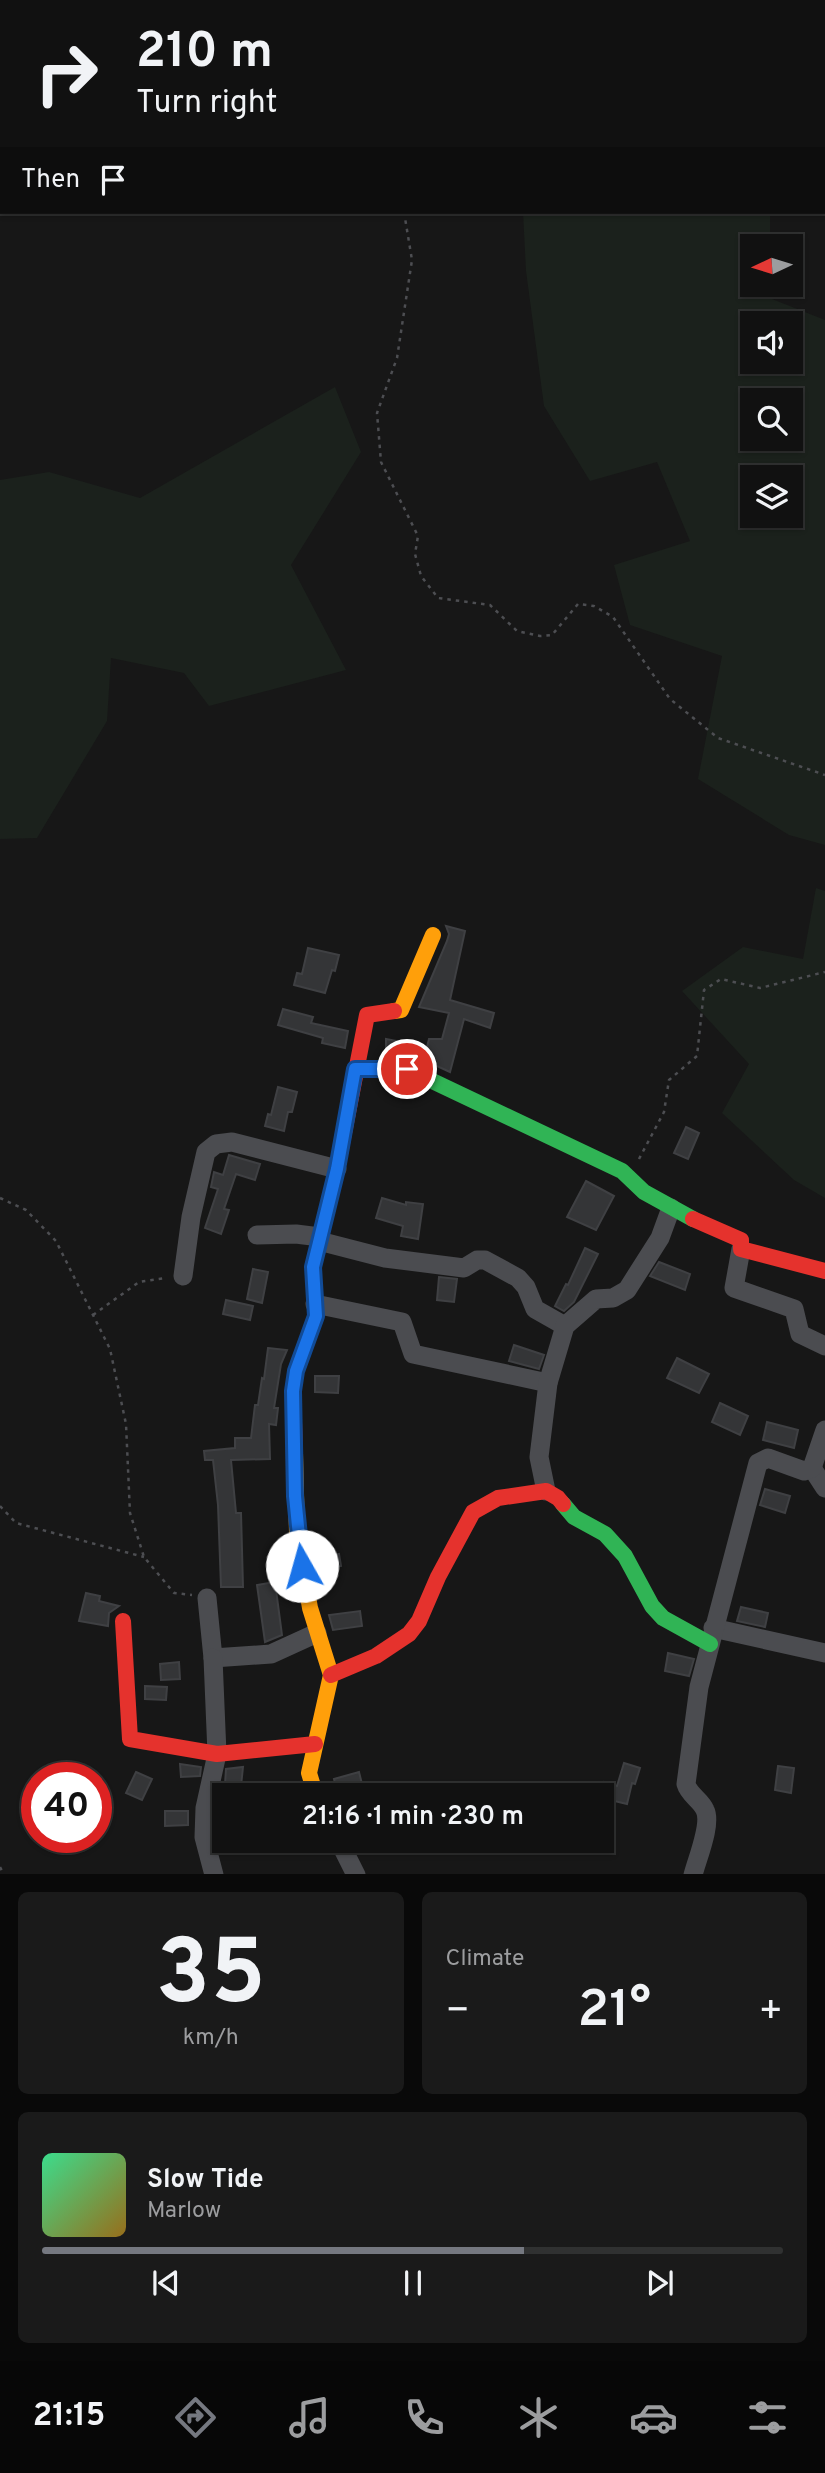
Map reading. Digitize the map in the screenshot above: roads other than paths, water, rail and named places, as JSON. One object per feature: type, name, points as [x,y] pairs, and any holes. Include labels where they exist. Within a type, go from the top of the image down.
[{"type":"street","points":[[312,1783],[309,1773],[331,1675],[308,1598],[298,1533],[293,1420],[296,1371],[316,1316],[312,1275],[337,1169],[368,1015],[401,1010],[433,935]]},
{"type":"street","points":[[355,1069],[407,1069],[622,1171],[628,1180],[671,1208],[740,1240],[741,1249],[734,1288],[794,1310],[800,1334],[825,1346]]},
{"type":"street","points":[[183,1276],[191,1217],[206,1152],[216,1144],[232,1142],[337,1169]]},
{"type":"street","points":[[546,1491],[539,1457],[548,1384],[565,1326],[596,1299],[613,1298],[626,1290],[660,1238],[671,1208]]},
{"type":"street","points":[[257,1235],[296,1234],[385,1258],[464,1268],[477,1260],[485,1260],[518,1278],[526,1287],[535,1309],[565,1326]]},
{"type":"street","points":[[741,1249],[825,1271]]},
{"type":"street","points":[[315,1304],[402,1322],[414,1354],[548,1384]]},
{"type":"street","points":[[812,1468],[825,1430]]},
{"type":"street","points":[[693,1874],[708,1818],[704,1807],[688,1790],[686,1784],[699,1686],[758,1463],[768,1458],[804,1471],[812,1468]]},
{"type":"street","points":[[812,1468],[825,1488]]},
{"type":"street","points":[[331,1675],[376,1656],[409,1634],[419,1621],[438,1577],[473,1512],[498,1498],[546,1491],[558,1498],[574,1517],[605,1534],[625,1556],[652,1606],[663,1618],[712,1636],[825,1653]]},
{"type":"street","points":[[207,1598],[213,1658],[217,1754],[205,1808],[204,1837],[214,1874]]},
{"type":"street","points":[[123,1621],[130,1740],[217,1754],[315,1744]]},
{"type":"street","points":[[213,1658],[271,1654],[317,1633]]},
{"type":"street","points":[[345,1853],[356,1874]]}]
